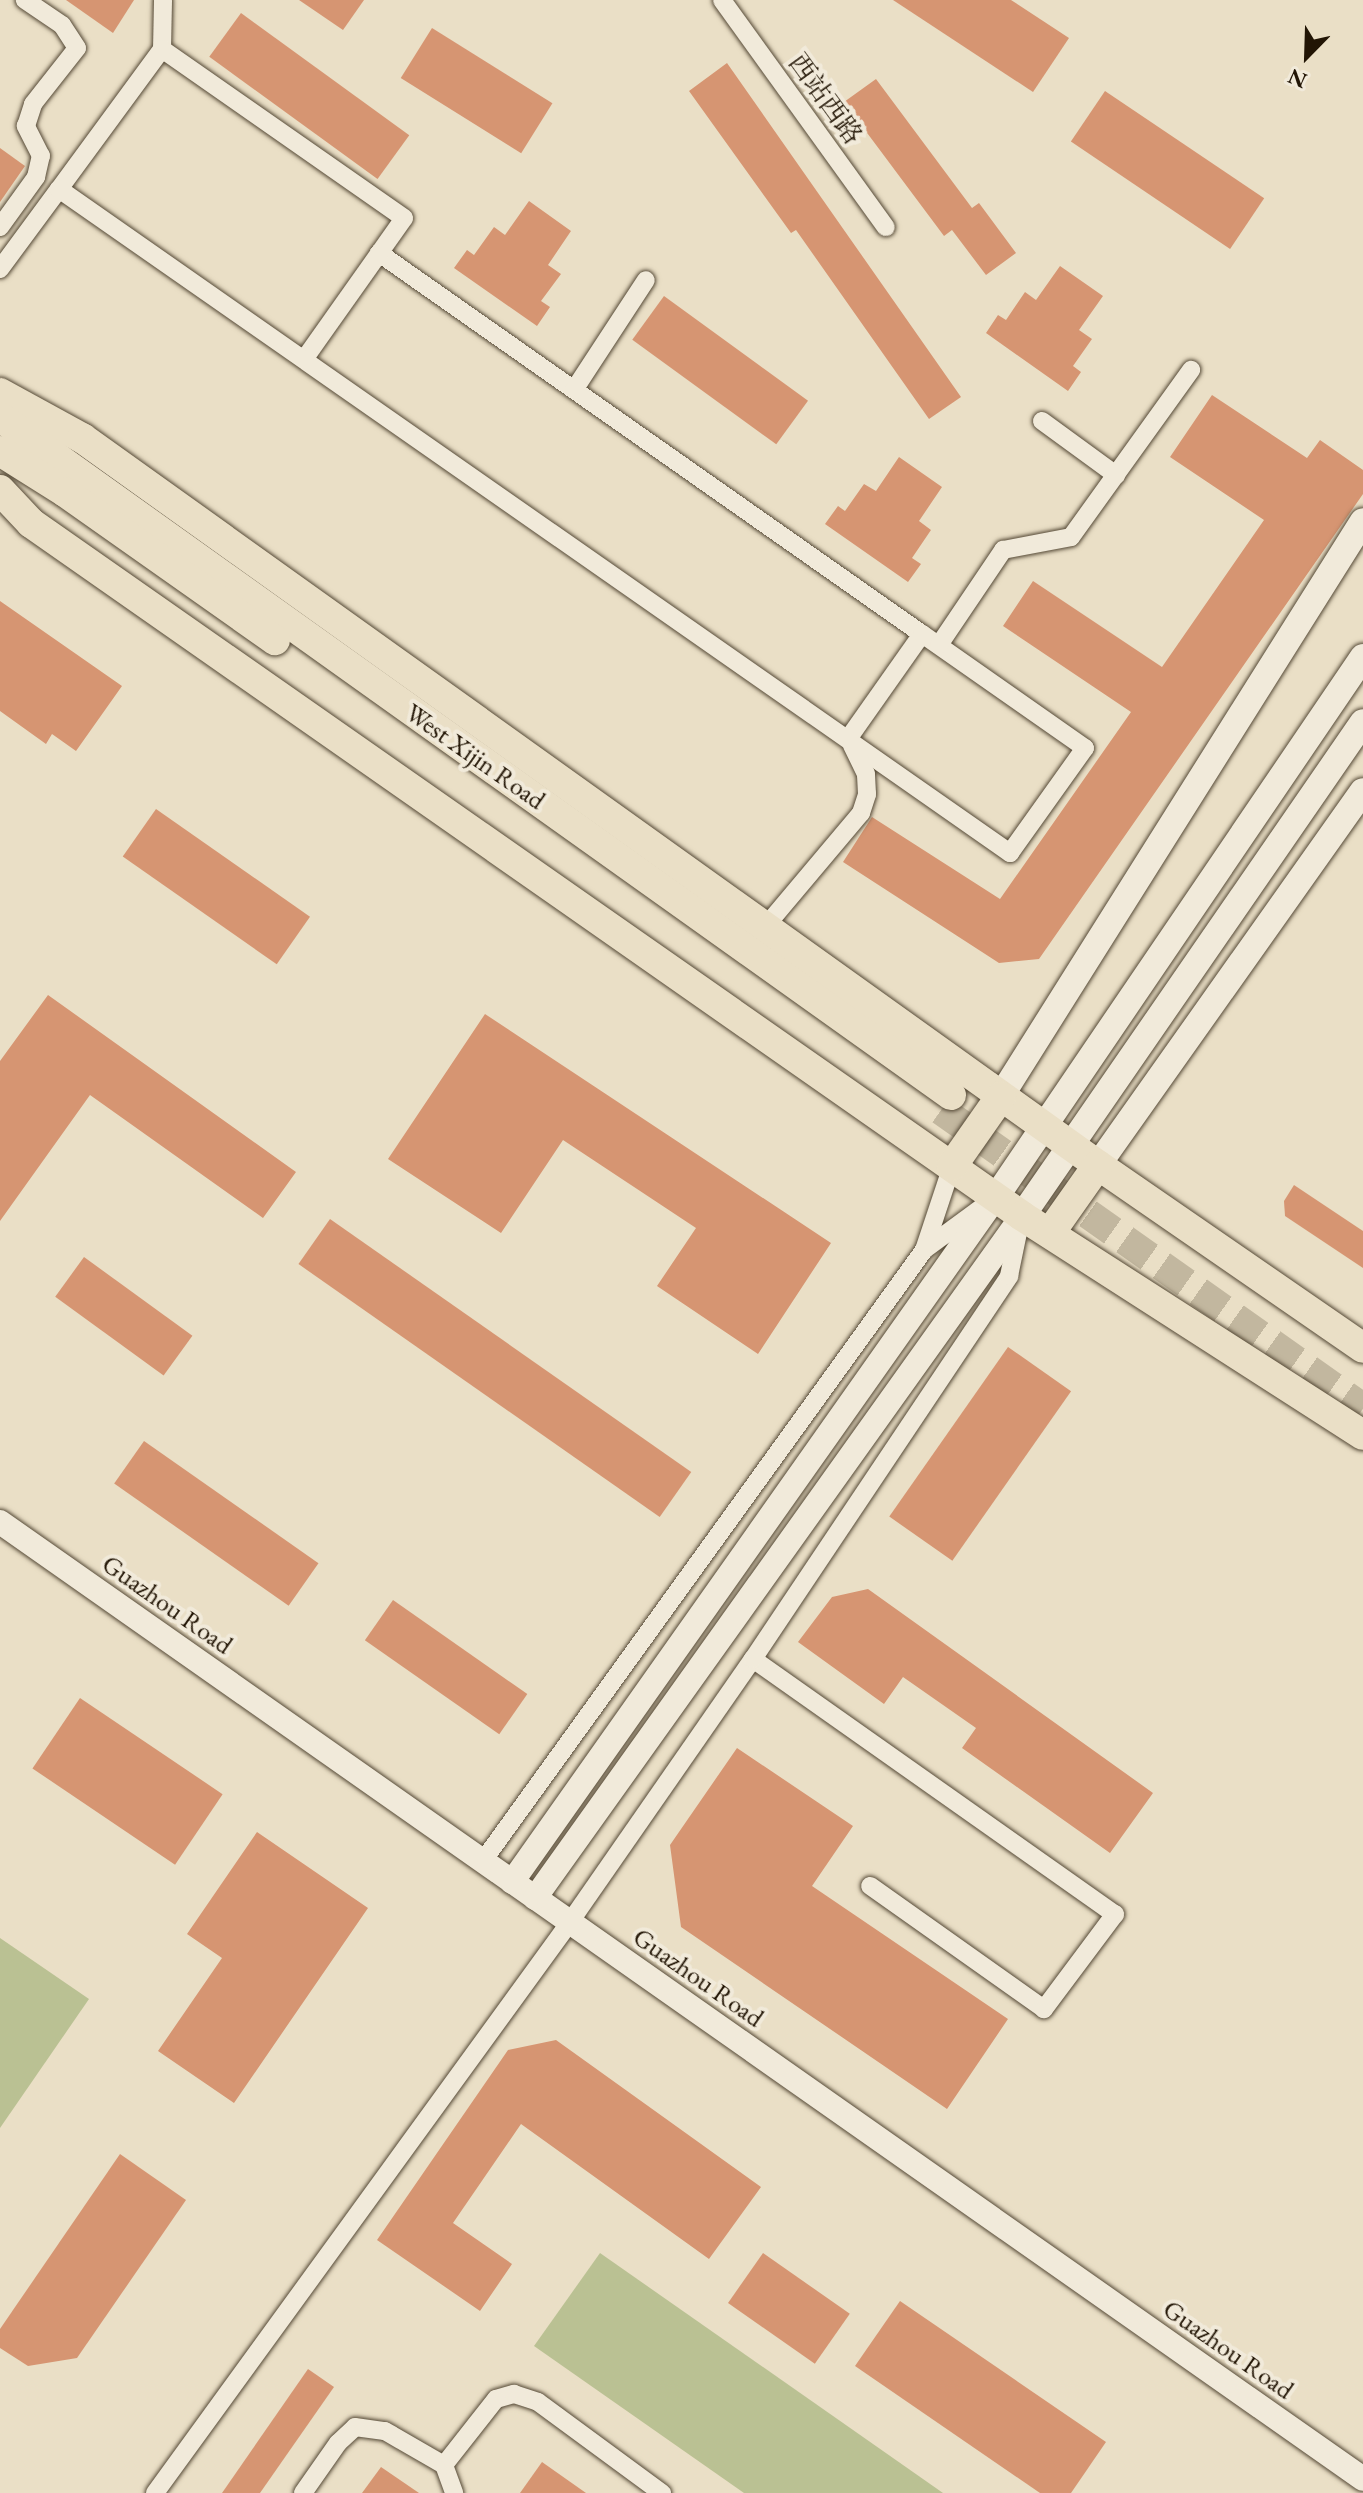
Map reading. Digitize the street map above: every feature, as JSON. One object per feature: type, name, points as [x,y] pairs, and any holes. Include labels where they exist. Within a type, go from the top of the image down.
[{"type":"main road","points":[[0,393],[82,438],[1098,1165],[1363,1348]]},
{"type":"main road","name":"West Xijin Road","points":[[0,417],[946,1102],[90,510],[0,451]]},
{"type":"main road","points":[[0,490],[31,523],[1022,1216],[1363,1435]]},
{"type":"main road","points":[[952,1166],[1001,1096],[1363,521]]},
{"type":"main road","points":[[996,1197],[1046,1128],[1363,657]]},
{"type":"main road","points":[[1022,1216],[1363,722]]},
{"type":"main road","points":[[1050,1233],[1363,791]]},
{"type":"street","points":[[0,227],[36,177],[41,156],[26,126],[33,104],[77,48],[62,25],[25,0]]},
{"type":"street","points":[[0,269],[162,49],[163,0]]},
{"type":"street","name":"西站西路","points":[[722,0],[886,227]]},
{"type":"street","points":[[162,49],[404,218],[305,358]]},
{"type":"street","points":[[59,189],[1010,853],[1085,748],[379,253]]},
{"type":"street","points":[[574,390],[646,280]]},
{"type":"street","points":[[939,645],[1003,550],[1071,537],[1191,370]]},
{"type":"street","points":[[1042,421],[1116,475]]},
{"type":"street","points":[[848,739],[922,634]]},
{"type":"street","points":[[765,927],[861,813],[867,794],[866,774],[860,756],[848,739]]},
{"type":"street","points":[[483,1861],[924,1250],[952,1166]]},
{"type":"street","points":[[924,1250],[996,1197]]},
{"type":"street","points":[[512,1882],[996,1197]]},
{"type":"street","points":[[155,2493],[570,1922],[753,1659],[1009,1276],[1022,1216]]},
{"type":"street","points":[[535,1898],[1022,1216]]},
{"type":"street","name":"Guazhou Road","points":[[0,1522],[1363,2479]]},
{"type":"street","points":[[753,1659],[1115,1914],[1044,2009],[870,1886]]},
{"type":"street","points":[[444,2465],[496,2399],[514,2394],[538,2402],[662,2493]]},
{"type":"street","points":[[303,2493],[338,2443],[355,2427],[385,2431],[444,2465],[454,2493]]},
{"type":"green space","points":[[0,1938],[89,1999],[0,2128]]},
{"type":"green space","points":[[600,2253],[943,2493],[744,2493],[534,2346]]},
{"type":"building","points":[[66,0],[134,0],[113,33]]},
{"type":"building","points":[[299,0],[364,0],[343,30]]},
{"type":"building","points":[[893,0],[1011,0],[1069,38],[1033,92]]},
{"type":"building","points":[[241,13],[409,135],[378,179],[209,57]]},
{"type":"building","points":[[432,28],[552,103],[521,153],[401,78]]},
{"type":"building","points":[[727,63],[961,397],[929,419],[796,230],[791,233],[689,91]]},
{"type":"building","points":[[876,79],[972,208],[979,203],[1016,253],[986,275],[952,230],[944,236],[844,102]]},
{"type":"building","points":[[1105,91],[1264,198],[1230,249],[1071,142]]},
{"type":"building","points":[[0,148],[25,166],[0,202]]},
{"type":"building","points":[[529,201],[571,231],[548,265],[561,274],[541,301],[550,307],[537,326],[454,268],[467,250],[474,255],[494,227],[505,235]]},
{"type":"building","points":[[1060,266],[1103,296],[1079,330],[1092,339],[1073,366],[1081,372],[1068,391],[986,333],[998,315],[1006,320],[1025,292],[1036,300]]},
{"type":"building","points":[[664,296],[808,401],[776,444],[632,340]]},
{"type":"building","points":[[1212,395],[1307,458],[1320,440],[1363,470],[1363,494],[1039,959],[999,963],[843,862],[872,817],[1000,899],[1131,712],[1003,626],[1033,581],[1162,667],[1264,520],[1170,457]]},
{"type":"building","points":[[899,457],[942,487],[919,521],[931,530],[912,558],[921,564],[908,582],[825,524],[838,506],[845,511],[864,484],[876,491]]},
{"type":"building","points":[[0,601],[122,686],[76,751],[52,734],[46,744],[0,711]]},
{"type":"building","points":[[156,809],[310,917],[277,964],[123,857]]},
{"type":"building","points":[[48,995],[296,1172],[263,1218],[90,1095],[0,1221],[0,1061]]},
{"type":"building","points":[[485,1014],[831,1243],[758,1354],[657,1286],[696,1228],[563,1140],[501,1233],[388,1159]]},
{"type":"building","points":[[1294,1185],[1363,1231],[1363,1268],[1285,1216],[1284,1201]]},
{"type":"building","points":[[330,1219],[691,1472],[660,1517],[298,1264]]},
{"type":"building","points":[[84,1257],[192,1336],[164,1375],[55,1297]]},
{"type":"building","points":[[1008,1347],[1071,1391],[952,1561],[889,1517]]},
{"type":"building","points":[[144,1441],[318,1563],[289,1606],[114,1484]]},
{"type":"building","points":[[868,1589],[1153,1793],[1110,1853],[962,1748],[976,1728],[903,1677],[884,1704],[798,1642],[832,1597]]},
{"type":"building","points":[[393,1600],[527,1694],[499,1734],[365,1640]]},
{"type":"building","points":[[80,1698],[223,1794],[175,1865],[32,1768]]},
{"type":"building","points":[[737,1748],[853,1826],[812,1886],[1008,2019],[947,2109],[681,1927],[670,1845]]},
{"type":"building","points":[[257,1832],[368,1908],[234,2103],[158,2051],[222,1958],[187,1934]]},
{"type":"building","points":[[556,2040],[761,2187],[709,2259],[521,2124],[453,2223],[512,2264],[480,2311],[377,2240],[508,2050]]},
{"type":"building","points":[[120,2154],[186,2200],[77,2358],[28,2366],[0,2348],[0,2329]]},
{"type":"building","points":[[763,2253],[850,2314],[815,2364],[728,2303]]},
{"type":"building","points":[[900,2301],[1106,2442],[1071,2493],[1040,2493],[855,2366]]},
{"type":"building","points":[[308,2369],[334,2387],[260,2493],[222,2493]]},
{"type":"building","points":[[542,2462],[586,2493],[520,2493]]},
{"type":"building","points":[[381,2467],[419,2493],[362,2493]]},
{"type":"tunnel","points":[[941,1110],[1363,1408]]}]
